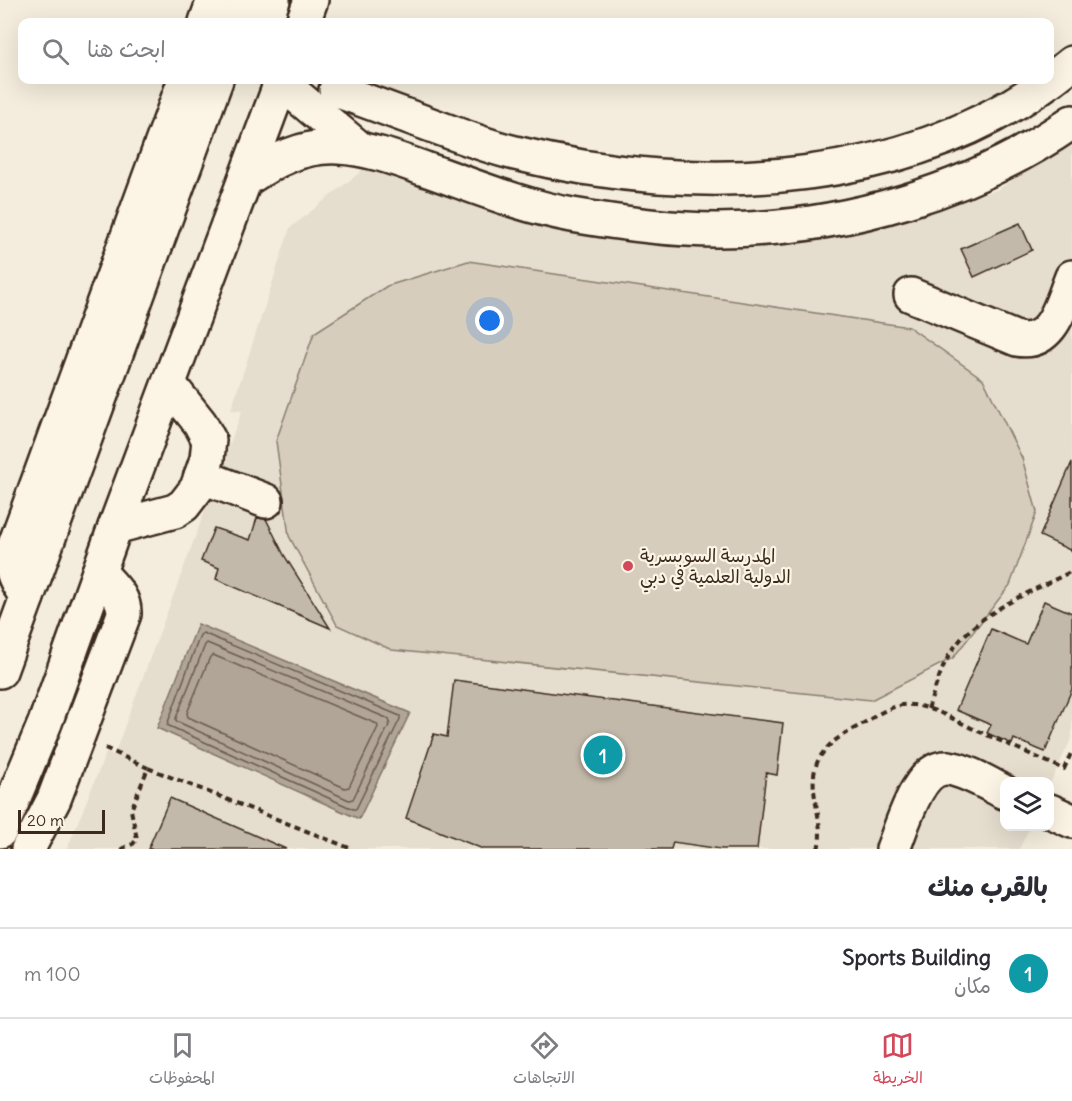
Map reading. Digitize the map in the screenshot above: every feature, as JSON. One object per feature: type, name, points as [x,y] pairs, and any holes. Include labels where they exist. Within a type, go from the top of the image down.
[{"type":"street","points":[[207,18],[214,0]]},
{"type":"street","points":[[241,18],[249,0]]},
{"type":"street","points":[[266,18],[273,0]]},
{"type":"street","points":[[304,18],[310,0]]},
{"type":"street","points":[[1054,76],[1072,63]]},
{"type":"street","points":[[27,597],[14,578],[11,564],[15,545],[184,84]]},
{"type":"street","points":[[0,670],[215,84]]},
{"type":"street","points":[[0,831],[45,723],[279,84]]},
{"type":"street","points":[[285,84],[360,149]]},
{"type":"street","points":[[336,90],[513,153],[610,172],[710,178],[814,171],[865,162],[908,151],[988,118],[1043,84]]},
{"type":"street","points":[[245,180],[265,166],[287,155],[311,149],[336,147],[360,149],[408,163],[520,202],[571,215],[625,223],[716,230],[760,228],[850,215],[941,190],[984,172],[1072,122]]},
{"type":"street","points":[[911,295],[1017,339],[1027,341],[1037,339],[1046,333],[1072,277]]},
{"type":"street","points":[[115,527],[175,511],[192,496],[201,476],[209,450],[206,431],[169,384]]},
{"type":"street","points":[[201,476],[266,501]]},
{"type":"street","points":[[28,849],[54,799],[124,614],[125,604],[121,597],[99,572]]},
{"type":"street","points":[[893,849],[923,780],[935,770],[950,768],[1000,790]]},
{"type":"street","points":[[1054,813],[1072,821]]},
{"type":"path","points":[[928,709],[944,665],[954,648],[969,631],[987,616],[1072,571]]},
{"type":"path","points":[[79,737],[148,768],[352,849]]},
{"type":"path","points":[[121,849],[133,844],[137,839],[130,810],[148,768]]},
{"type":"shaded area","name":"المدرسة السويسرية الدولية العلمية في دبي","points":[[1072,142],[1072,737],[1053,777],[1000,777],[1000,831],[1028,831],[1019,849],[67,849],[106,753],[114,755],[242,411],[231,410],[290,228],[364,169],[523,218],[868,227],[997,190]]},
{"type":"shaded area","points":[[468,261],[909,327],[983,379],[1022,458],[1037,512],[1010,585],[953,658],[871,700],[392,650],[337,625],[289,536],[276,441],[314,333],[387,286]]},
{"type":"water","points":[[198,624],[410,713],[359,819],[157,728]]},
{"type":"building","points":[[1020,223],[1032,250],[974,277],[961,249]]},
{"type":"building","points":[[1072,462],[1072,551],[1040,536]]},
{"type":"building","points":[[257,518],[266,519],[284,555],[330,628],[216,579],[219,568],[201,561],[214,528],[250,540]]},
{"type":"building","points":[[1044,601],[1072,613],[1072,689],[1045,752],[1014,739],[1012,744],[987,733],[991,725],[956,710],[991,629],[1026,644]]},
{"type":"building","points":[[454,680],[783,723],[777,775],[766,773],[757,849],[721,849],[673,842],[671,849],[483,849],[406,818],[434,734],[447,737]]},
{"type":"building","points":[[170,798],[286,849],[148,849]]},
{"type":"place","name":"المدرسة السويسرية الدولية العلمية في دبي","points":[[628,566]]},
{"type":"place","name":"Sports Building","points":[[603,755]]}]
